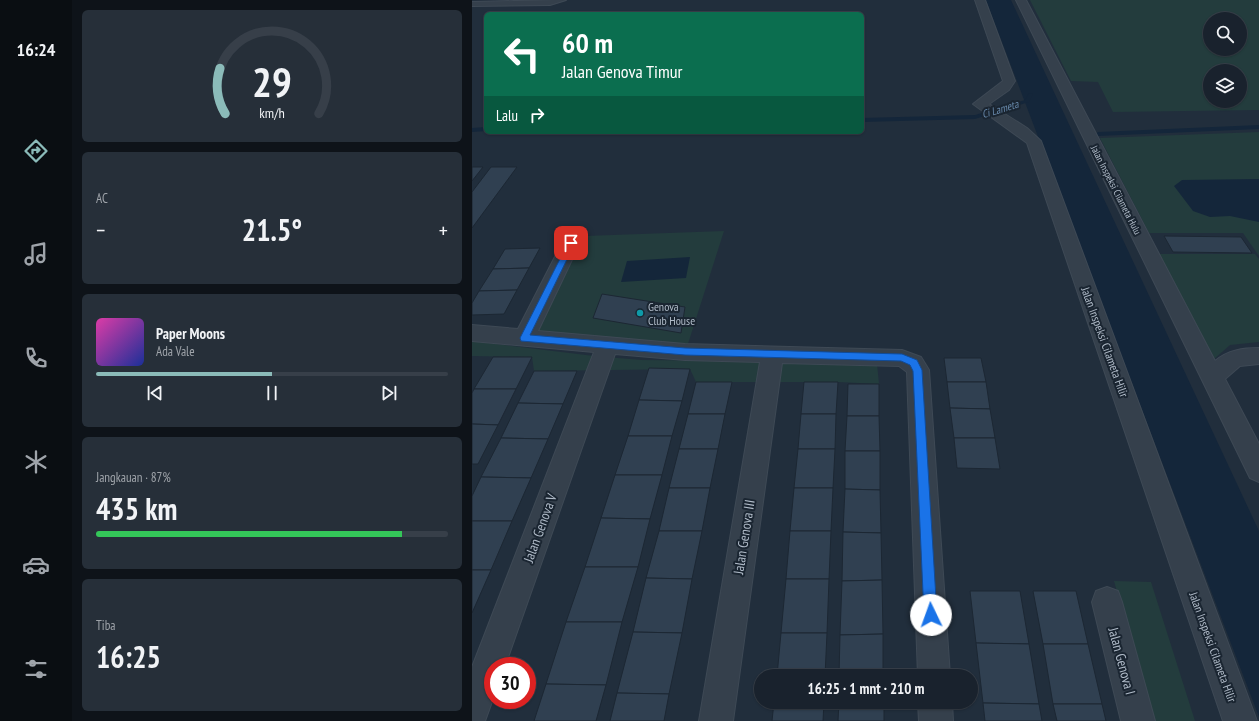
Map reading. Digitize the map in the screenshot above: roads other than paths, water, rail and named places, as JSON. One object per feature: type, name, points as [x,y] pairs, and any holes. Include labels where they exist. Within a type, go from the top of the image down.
[{"type":"street","name":"Jalan Inspeksi Cilameta Hilir","points":[[980,0],[1009,81],[1004,87],[980,102],[980,105],[1028,135],[1034,141],[1240,721]]},
{"type":"street","name":"Jalan Inspeksi Cilameta Hulu","points":[[1021,0],[1259,470]]},
{"type":"street","points":[[524,338],[571,243]]},
{"type":"street","points":[[473,335],[608,344],[685,352],[902,358],[913,363],[918,370],[934,669]]},
{"type":"street","name":"Jalan Genova V","points":[[472,711],[608,344]]},
{"type":"street","name":"Jalan Genova III","points":[[716,721],[772,354]]},
{"type":"street","points":[[1212,379],[1226,362],[1236,358],[1259,356]]},
{"type":"street","name":"Jalan Genova I","points":[[1107,602],[1138,721]]},
{"type":"street","points":[[935,709],[936,721]]},
{"type":"lane","points":[[472,4],[550,3],[563,0]]},
{"type":"water","points":[[986,0],[1011,0],[1259,531],[1259,717]]},
{"type":"water","points":[[1259,179],[1259,222],[1230,216],[1210,217],[1193,211],[1174,186],[1182,180]]},
{"type":"water","points":[[690,257],[686,278],[621,282],[627,261]]},
{"type":"waterway","name":"Ci Lameta","points":[[864,120],[975,117],[1027,101],[1031,94]]},
{"type":"waterway","points":[[1098,134],[1259,127]]},
{"type":"waterway","name":"Ci Lameta","points":[[472,130],[484,129]]},
{"type":"place","name":"Genova Club House","points":[[640,313]]}]
